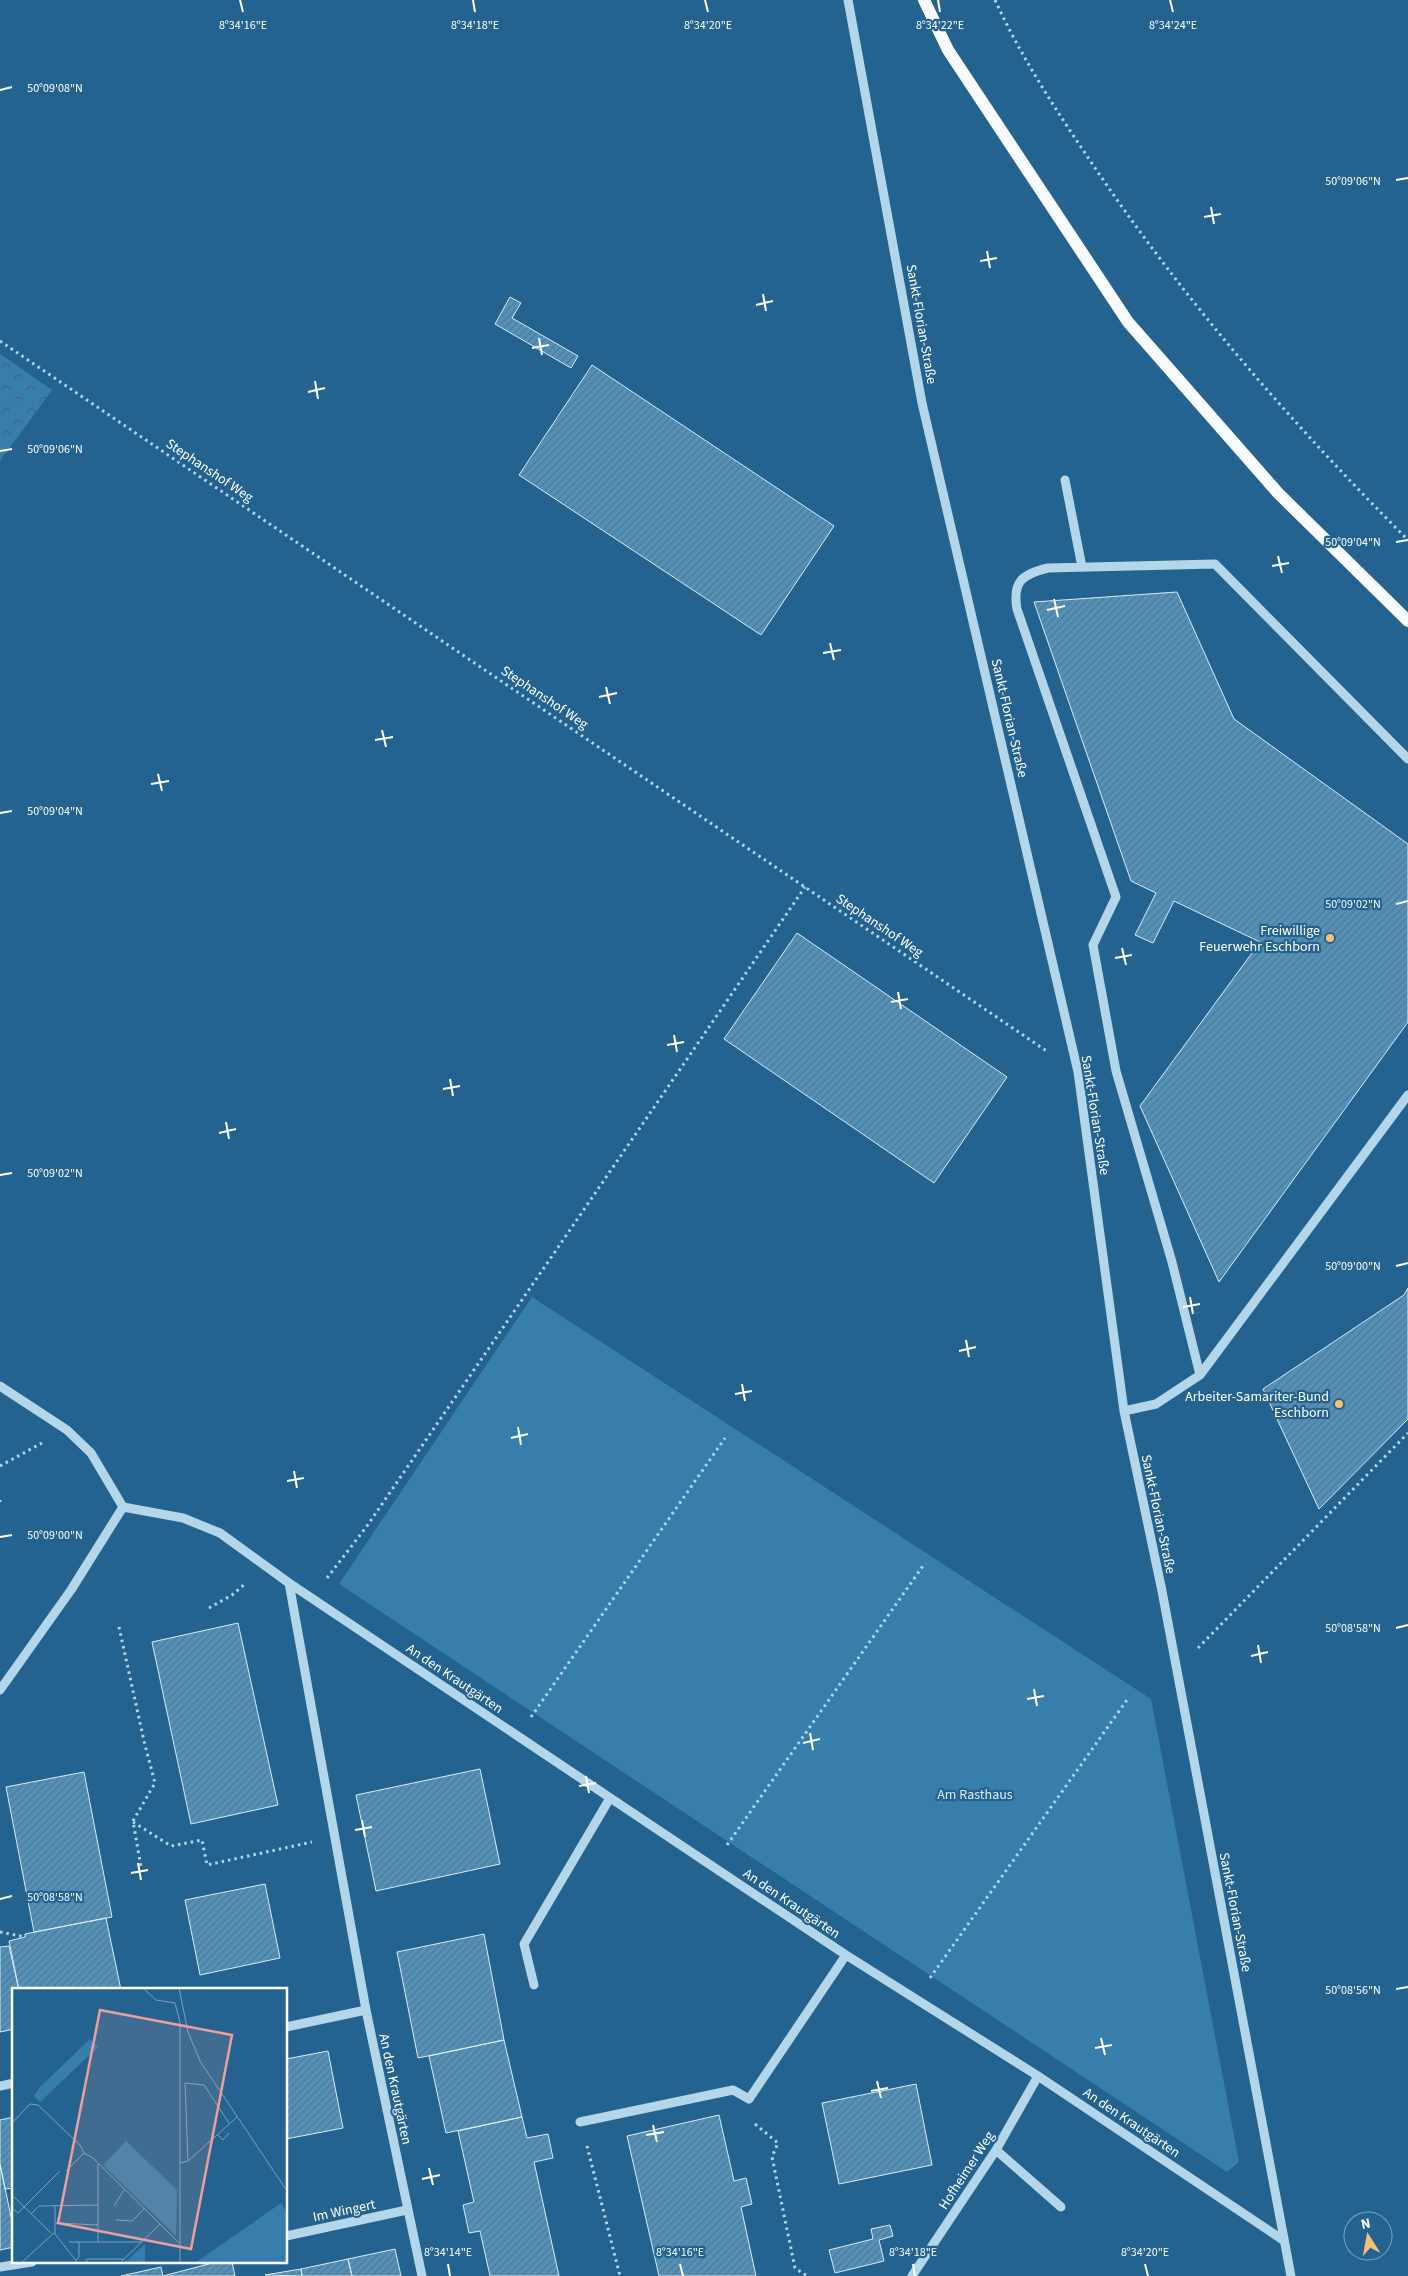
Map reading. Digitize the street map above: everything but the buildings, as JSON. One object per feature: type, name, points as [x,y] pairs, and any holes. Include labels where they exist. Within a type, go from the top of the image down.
[{"type":"main road","points":[[924,0],[948,50],[1128,322],[1278,493],[1408,621]]},
{"type":"street","name":"Sankt-Florian-Straße","points":[[848,0],[922,403],[1078,1072],[1124,1411],[1176,1670],[1291,2276]]},
{"type":"street","points":[[1065,480],[1082,567]]},
{"type":"street","points":[[1200,1375],[1172,1262],[1116,1071],[1093,945],[1116,897],[1017,609],[1015,595],[1020,580],[1031,572],[1048,568],[1215,564],[1408,759]]},
{"type":"street","points":[[1124,1411],[1156,1404],[1200,1375],[1408,1095]]},
{"type":"street","points":[[0,1386],[67,1430],[91,1453],[123,1507],[71,1590],[0,1690]]},
{"type":"street","name":"An den Krautgärten","points":[[123,1507],[183,1518],[220,1533],[311,1598],[712,1866],[846,1955],[1038,2076],[1284,2240]]},
{"type":"street","name":"An den Krautgärten","points":[[289,1583],[366,2010],[422,2276]]},
{"type":"street","points":[[534,1986],[524,1944],[610,1798]]},
{"type":"street","points":[[580,2122],[733,2090],[749,2099],[846,1955]]},
{"type":"street","points":[[288,2027],[366,2010]]},
{"type":"street","name":"Hofheimer Weg","points":[[912,2276],[996,2150],[1038,2076]]},
{"type":"street","points":[[996,2150],[1061,2207]]},
{"type":"street","name":"Im Wingert","points":[[288,2236],[407,2210]]},
{"type":"street","points":[[0,2267],[19,2264]]},
{"type":"path","points":[[995,0],[1009,30],[1059,114],[1131,222],[1227,344],[1335,467],[1408,540]]},
{"type":"path","name":"Stephanshof Weg","points":[[0,341],[1078,1072]]},
{"type":"path","points":[[311,1598],[367,1526],[805,888]]},
{"type":"path","points":[[0,1466],[67,1430]]},
{"type":"path","points":[[1176,1670],[1408,1433]]},
{"type":"path","points":[[518,1736],[725,1438]]},
{"type":"path","points":[[712,1866],[925,1563]]},
{"type":"path","points":[[209,1608],[232,1595],[266,1567]]},
{"type":"path","points":[[119,1627],[155,1783],[133,1821],[141,1867]]},
{"type":"path","points":[[915,1999],[1129,1696]]},
{"type":"path","points":[[133,1821],[171,1846],[202,1840],[206,1865],[334,1837]]},
{"type":"path","points":[[0,1932],[25,1937]]},
{"type":"path","points":[[749,2099],[748,2118],[778,2143],[772,2158],[795,2268],[807,2276]]},
{"type":"path","points":[[580,2122],[620,2276]]},
{"type":"green space","points":[[0,354],[52,390],[0,461]]},
{"type":"green space","name":"Am Rasthaus","points":[[532,1297],[1151,1699],[1239,2162],[1227,2172],[339,1584]]},
{"type":"place","name":"Freiwillige Feuerwehr Eschborn","points":[[1330,938]]},
{"type":"place","name":"Arbeiter-Samariter-Bund Eschborn","points":[[1339,1404]]}]
